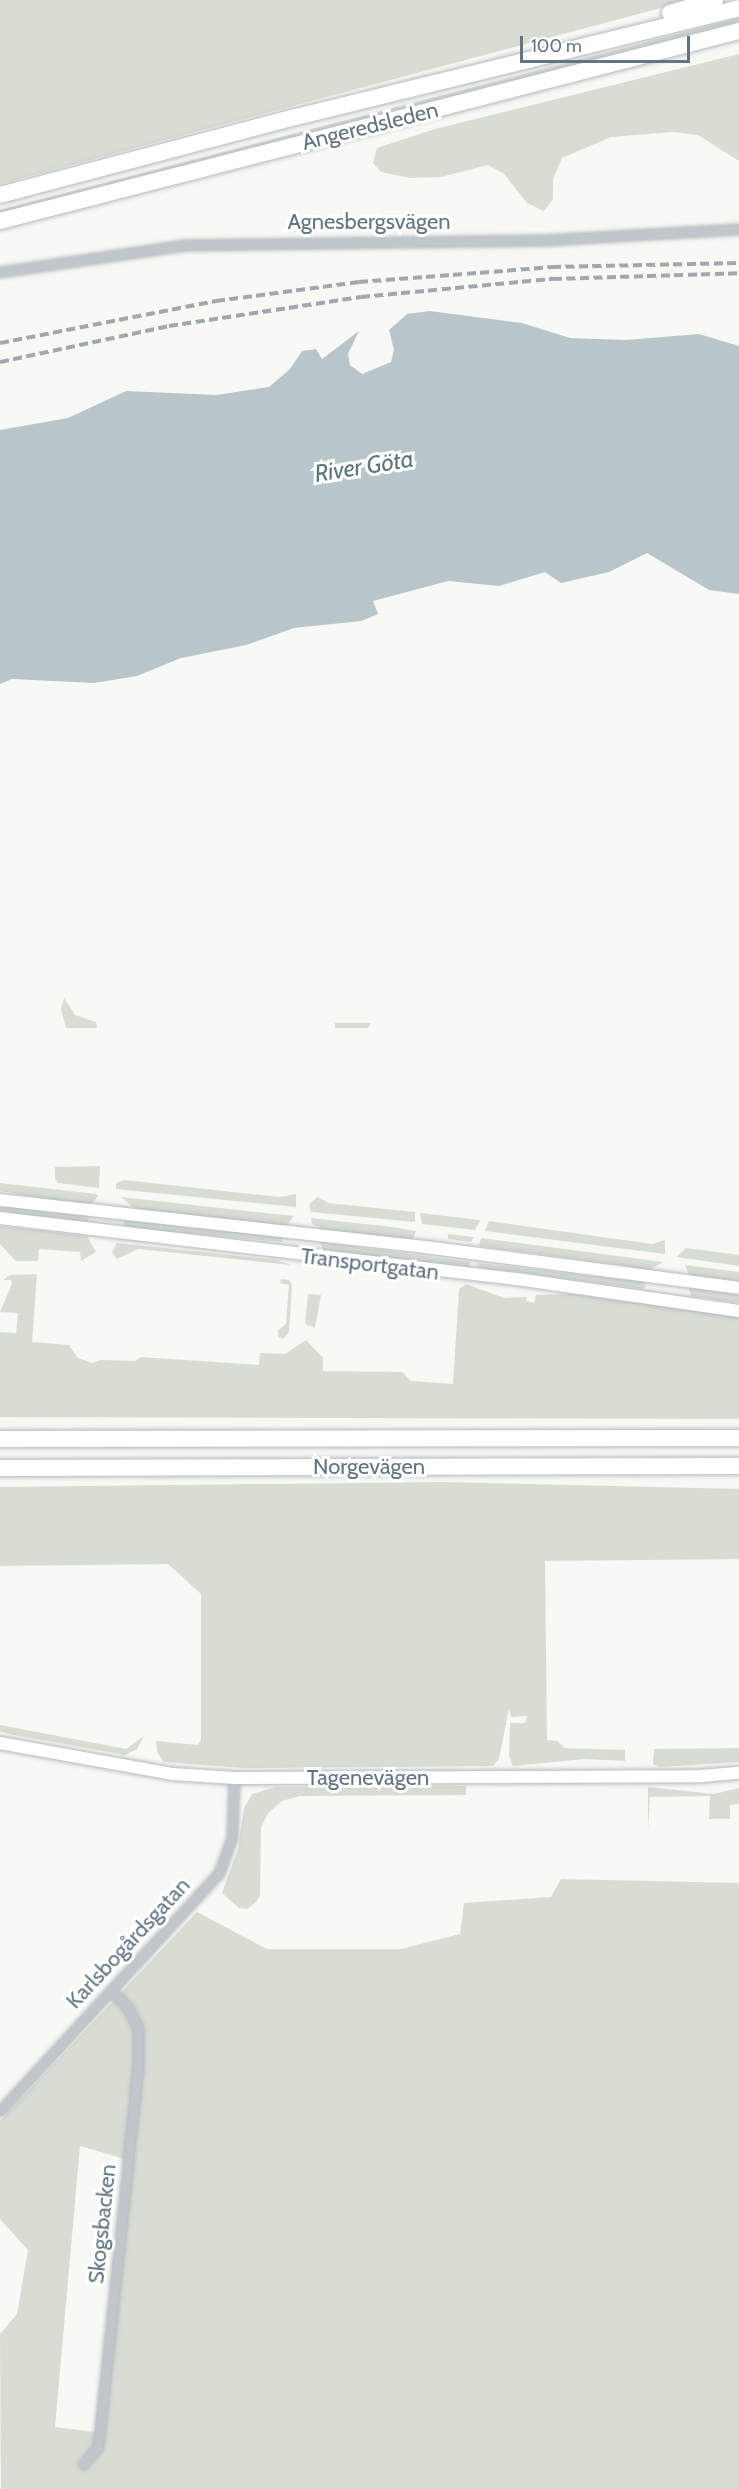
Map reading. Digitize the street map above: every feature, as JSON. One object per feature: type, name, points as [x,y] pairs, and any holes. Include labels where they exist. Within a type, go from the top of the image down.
[{"type":"highway","points":[[582,45],[614,30],[715,0]]},
{"type":"highway","name":"Angeredsleden","points":[[0,195],[582,45],[739,8]]},
{"type":"highway","name":"Angeredsleden","points":[[0,221],[739,31]]},
{"type":"highway","name":"Norgevägen","points":[[0,1439],[739,1438]]},
{"type":"highway","name":"Norgevägen","points":[[0,1468],[739,1466]]},
{"type":"street","name":"Agnesbergsvägen","points":[[0,272],[186,245],[546,240],[739,229]]},
{"type":"street","name":"Transportgatan","points":[[0,1200],[425,1247],[739,1288]]},
{"type":"street","name":"Transportgatan","points":[[0,1218],[524,1280],[739,1311]]},
{"type":"street","name":"Tagenevägen","points":[[0,1743],[173,1774],[234,1778],[691,1777],[739,1773]]},
{"type":"street","name":"Karlsbogårdsgatan","points":[[0,2111],[219,1873],[232,1837],[234,1778]]},
{"type":"street","name":"Skogsbacken","points":[[82,2464],[98,2447],[138,2068],[138,2028],[127,2006],[111,1990]]},
{"type":"shaded area","points":[[0,0],[691,0],[0,184]]},
{"type":"shaded area","points":[[739,18],[739,22],[0,213],[0,210]]},
{"type":"shaded area","points":[[739,54],[739,161],[698,135],[673,132],[611,137],[562,158],[553,179],[553,199],[544,211],[527,203],[504,174],[488,165],[441,177],[410,178],[381,172],[373,163],[377,148],[435,129]]},
{"type":"shaded area","points":[[64,998],[75,1015],[96,1022],[97,1028],[66,1028],[61,1009]]},
{"type":"shaded area","points":[[335,1023],[371,1023],[368,1028],[335,1028]]},
{"type":"shaded area","points":[[100,1166],[99,1188],[58,1183],[55,1179],[55,1167]]},
{"type":"shaded area","points":[[124,1180],[280,1197],[296,1194],[296,1207],[116,1189],[116,1183]]},
{"type":"shaded area","points":[[0,1183],[98,1196],[91,1205],[85,1205],[0,1191]]},
{"type":"shaded area","points":[[121,1197],[294,1216],[286,1226],[134,1208]]},
{"type":"shaded area","points":[[318,1197],[328,1203],[415,1212],[415,1222],[311,1212],[309,1204]]},
{"type":"shaded area","points":[[0,1206],[84,1215],[88,1216],[88,1222],[0,1214]]},
{"type":"shaded area","points":[[420,1213],[480,1221],[475,1230],[422,1224]]},
{"type":"shaded area","points":[[311,1218],[416,1231],[413,1240],[322,1229],[312,1224]]},
{"type":"shaded area","points":[[124,1220],[282,1237],[282,1242],[128,1228],[124,1226]]},
{"type":"shaded area","points":[[489,1221],[652,1244],[665,1240],[665,1254],[485,1231]]},
{"type":"shaded area","points":[[0,1226],[87,1236],[96,1252],[81,1261],[80,1252],[39,1249],[38,1261],[16,1261],[0,1244]]},
{"type":"shaded area","points":[[448,1234],[474,1237],[471,1242],[448,1239]]},
{"type":"shaded area","points":[[481,1238],[663,1262],[646,1272],[629,1266],[479,1246]]},
{"type":"shaded area","points":[[320,1242],[470,1262],[468,1272],[445,1264],[323,1250]]},
{"type":"shaded area","points":[[117,1243],[277,1260],[291,1265],[138,1249],[117,1259],[112,1252]]},
{"type":"shaded area","points":[[686,1248],[739,1255],[739,1266],[676,1257]]},
{"type":"shaded area","points":[[478,1263],[644,1282],[646,1286],[643,1289],[501,1270],[483,1273],[476,1272]]},
{"type":"shaded area","points":[[685,1265],[739,1272],[739,1281],[689,1275]]},
{"type":"shaded area","points":[[37,1274],[32,1342],[69,1345],[78,1358],[92,1363],[101,1360],[135,1361],[141,1357],[259,1365],[260,1353],[285,1354],[306,1340],[323,1358],[323,1371],[402,1372],[411,1381],[453,1384],[459,1289],[466,1284],[504,1298],[527,1297],[526,1301],[534,1303],[536,1295],[572,1294],[739,1316],[739,1419],[0,1417],[0,1332],[16,1333],[18,1313],[0,1312],[12,1284],[11,1280],[3,1280],[10,1275]]},
{"type":"shaded area","points":[[281,1279],[289,1280],[292,1285],[289,1332],[283,1339],[278,1337],[278,1330],[286,1324],[289,1285],[280,1283]]},
{"type":"shaded area","points":[[689,1288],[739,1295],[739,1303],[691,1296]]},
{"type":"shaded area","points":[[308,1294],[321,1295],[315,1328],[305,1324]]},
{"type":"shaded area","points":[[442,1482],[739,1489],[739,1559],[545,1561],[547,1740],[557,1741],[565,1748],[625,1750],[625,1761],[585,1759],[513,1766],[509,1756],[510,1723],[525,1723],[527,1716],[511,1717],[509,1708],[499,1759],[493,1766],[244,1768],[164,1762],[157,1752],[156,1741],[198,1745],[201,1740],[201,1594],[168,1564],[0,1566],[0,1487]]},
{"type":"shaded area","points":[[0,1725],[126,1749],[144,1736],[137,1749],[125,1755],[9,1734],[0,1731]]},
{"type":"shaded area","points":[[739,1748],[739,1762],[660,1767],[653,1764],[654,1749]]},
{"type":"shaded area","points":[[466,1786],[466,1795],[300,1796],[282,1801],[268,1813],[261,1828],[260,1896],[247,1909],[239,1908],[222,1893],[238,1849],[244,1808],[252,1794],[275,1787]]},
{"type":"shaded area","points":[[648,1787],[714,1794],[739,1788],[739,1804],[730,1805],[730,1819],[709,1819],[710,1796],[650,1797],[648,1830]]},
{"type":"shaded area","points":[[561,1879],[739,1883],[739,2489],[1,2489],[0,2334],[17,2314],[28,2250],[0,2219],[0,2121],[197,1912],[267,1949],[401,1949],[460,1934],[464,1903],[551,1897]],"holes":[[[80,2146],[125,2159],[95,2432],[55,2427]]]},
{"type":"water","name":"River Göta","points":[[430,311],[522,323],[570,338],[626,340],[699,334],[739,346],[739,594],[709,590],[647,553],[609,572],[561,583],[545,572],[499,586],[448,581],[373,601],[378,614],[361,621],[294,628],[246,645],[181,658],[137,676],[94,683],[12,679],[0,684],[0,430],[68,418],[126,391],[216,395],[269,387],[290,369],[302,351],[316,349],[322,359],[359,331],[348,354],[350,365],[362,374],[391,362],[394,350],[389,330],[407,314]]},
{"type":"railway","points":[[0,343],[216,301],[359,282],[552,267],[739,263]]},
{"type":"railway","points":[[0,362],[169,326],[361,297],[553,279],[739,273]]}]
